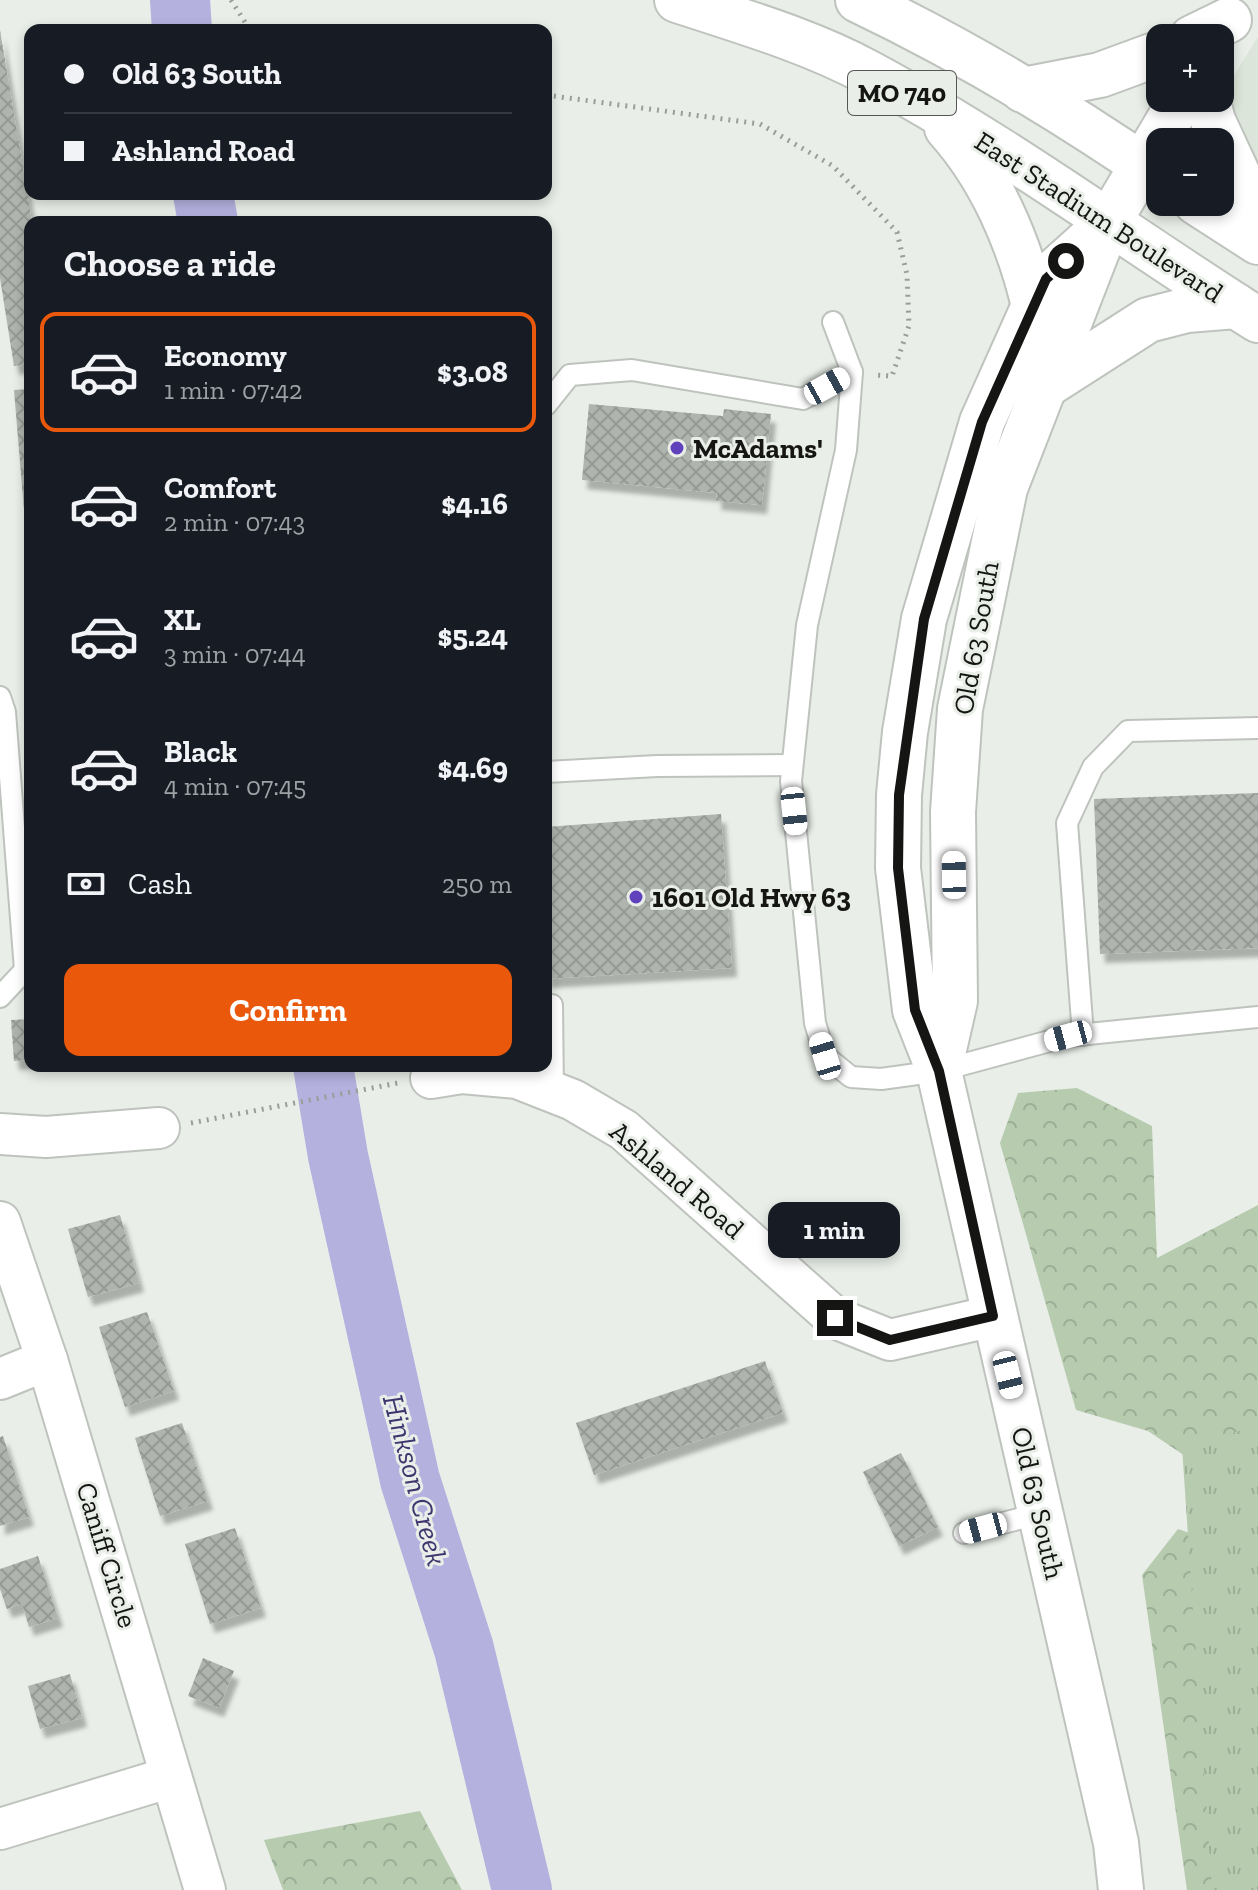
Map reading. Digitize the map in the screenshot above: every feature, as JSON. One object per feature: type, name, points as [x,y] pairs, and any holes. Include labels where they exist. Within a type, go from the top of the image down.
[{"type":"main road","name":"East Stadium Boulevard","points":[[677,0],[802,44],[868,72],[1040,175],[1247,313]]},
{"type":"main road","name":"MO 740","points":[[858,0],[912,26],[1023,90],[1146,168]]},
{"type":"main road","points":[[1023,90],[1100,75],[1146,58]]},
{"type":"main road","points":[[929,109],[964,147],[994,198],[1022,255],[1034,306]]},
{"type":"main road","points":[[1211,112],[1258,218]]},
{"type":"main road","name":"Old 63 South","points":[[1121,1890],[1116,1843],[939,1071],[915,1010],[898,868],[899,795],[905,732],[924,619],[982,422],[1046,279],[1108,223],[1146,177]]},
{"type":"main road","points":[[1218,216],[1258,242]]},
{"type":"main road","name":"Old 63 South","points":[[939,1071],[955,1001],[953,812],[960,709],[1005,488],[1108,223]]},
{"type":"main road","points":[[1045,386],[1148,320],[1187,310],[1247,313]]},
{"type":"street","name":"Ashland Road","points":[[430,1072],[517,1078],[624,1130],[835,1318],[890,1340],[993,1316]]},
{"type":"street","points":[[0,1134],[46,1137],[159,1128]]},
{"type":"street","name":"Caniff Circle","points":[[0,1222],[47,1360],[205,1890]]},
{"type":"street","points":[[0,1379],[47,1360]]},
{"type":"street","points":[[0,1829],[171,1777]]},
{"type":"lane","points":[[833,322],[852,372],[846,450],[807,625],[792,765],[815,1023],[825,1056],[851,1077],[881,1079],[939,1071],[1083,1035],[1258,1017]]},
{"type":"lane","points":[[552,398],[570,375],[632,370],[803,399],[852,372]]},
{"type":"lane","points":[[0,697],[5,712],[24,957]]},
{"type":"lane","points":[[1083,1035],[1067,823],[1093,767],[1128,731],[1258,728]]},
{"type":"lane","points":[[552,772],[657,766],[792,765]]},
{"type":"lane","points":[[0,997],[24,971]]},
{"type":"lane","points":[[552,1005],[553,1093]]},
{"type":"lane","points":[[964,1533],[1042,1513]]},
{"type":"path","points":[[231,0],[246,24]]},
{"type":"path","points":[[552,96],[760,124],[833,166],[897,232],[907,275],[909,326],[892,376],[852,372]]},
{"type":"path","points":[[207,1121],[388,1085]]},
{"type":"shaded area","points":[[1258,37],[1258,208],[1234,166],[1234,128],[1201,128],[1211,112],[1234,112],[1234,75]]},
{"type":"green space","points":[[1077,1088],[1152,1126],[1157,1258],[1258,1205],[1258,1505],[1148,1431],[1076,1410],[1000,1143],[1018,1093]]},
{"type":"green space","points":[[1258,1426],[1258,1890],[1212,1890],[1182,1447]]},
{"type":"green space","points":[[1178,1529],[1235,1549],[1258,1890],[1187,1890],[1142,1575]]},
{"type":"green space","points":[[420,1811],[462,1890],[283,1890],[264,1840]]},
{"type":"building","points":[[0,30],[24,174],[24,200],[28,200],[31,216],[24,216],[24,365],[14,366],[0,278]]},
{"type":"building","points":[[24,389],[24,510],[14,390]]},
{"type":"building","name":"McAdams'","points":[[589,404],[723,416],[724,409],[771,414],[762,505],[716,501],[717,493],[582,480]]},
{"type":"building","points":[[1258,793],[1258,948],[1100,954],[1094,799]]},
{"type":"building","name":"1601 Old Hwy 63","points":[[721,814],[732,968],[552,979],[552,827]]},
{"type":"building","points":[[24,1019],[24,1060],[14,1061],[11,1020]]},
{"type":"building","points":[[120,1215],[139,1283],[88,1297],[68,1229]]},
{"type":"building","points":[[147,1312],[174,1391],[125,1407],[99,1327]]},
{"type":"building","points":[[765,1361],[783,1413],[594,1475],[576,1423]]},
{"type":"building","points":[[182,1423],[208,1501],[160,1516],[135,1438]]},
{"type":"building","points":[[3,1436],[29,1517],[0,1526],[0,1437]]},
{"type":"building","points":[[901,1453],[938,1527],[899,1546],[863,1472]]},
{"type":"building","points":[[235,1528],[261,1608],[210,1624],[185,1544]]},
{"type":"building","points":[[38,1556],[58,1618],[29,1627],[22,1604],[7,1609],[0,1589],[0,1569]]},
{"type":"building","points":[[203,1658],[234,1671],[219,1708],[188,1696]]},
{"type":"building","points":[[70,1674],[82,1718],[40,1729],[28,1686]]},
{"type":"waterway","name":"Hinkson Creek","points":[[180,0],[182,24]]},
{"type":"waterway","name":"Hinkson Creek","points":[[204,200],[207,216]]},
{"type":"waterway","name":"Hinkson Creek","points":[[324,1072],[338,1156],[410,1480],[464,1649],[522,1890]]},
{"type":"place","name":"McAdams'","points":[[677,448]]},
{"type":"place","name":"1601 Old Hwy 63","points":[[636,897]]},
{"type":"route","points":[[835,1318],[890,1340],[993,1316],[939,1071],[915,1010],[898,868],[899,795],[905,732],[924,619],[982,422],[1046,279],[1066,261]]}]
